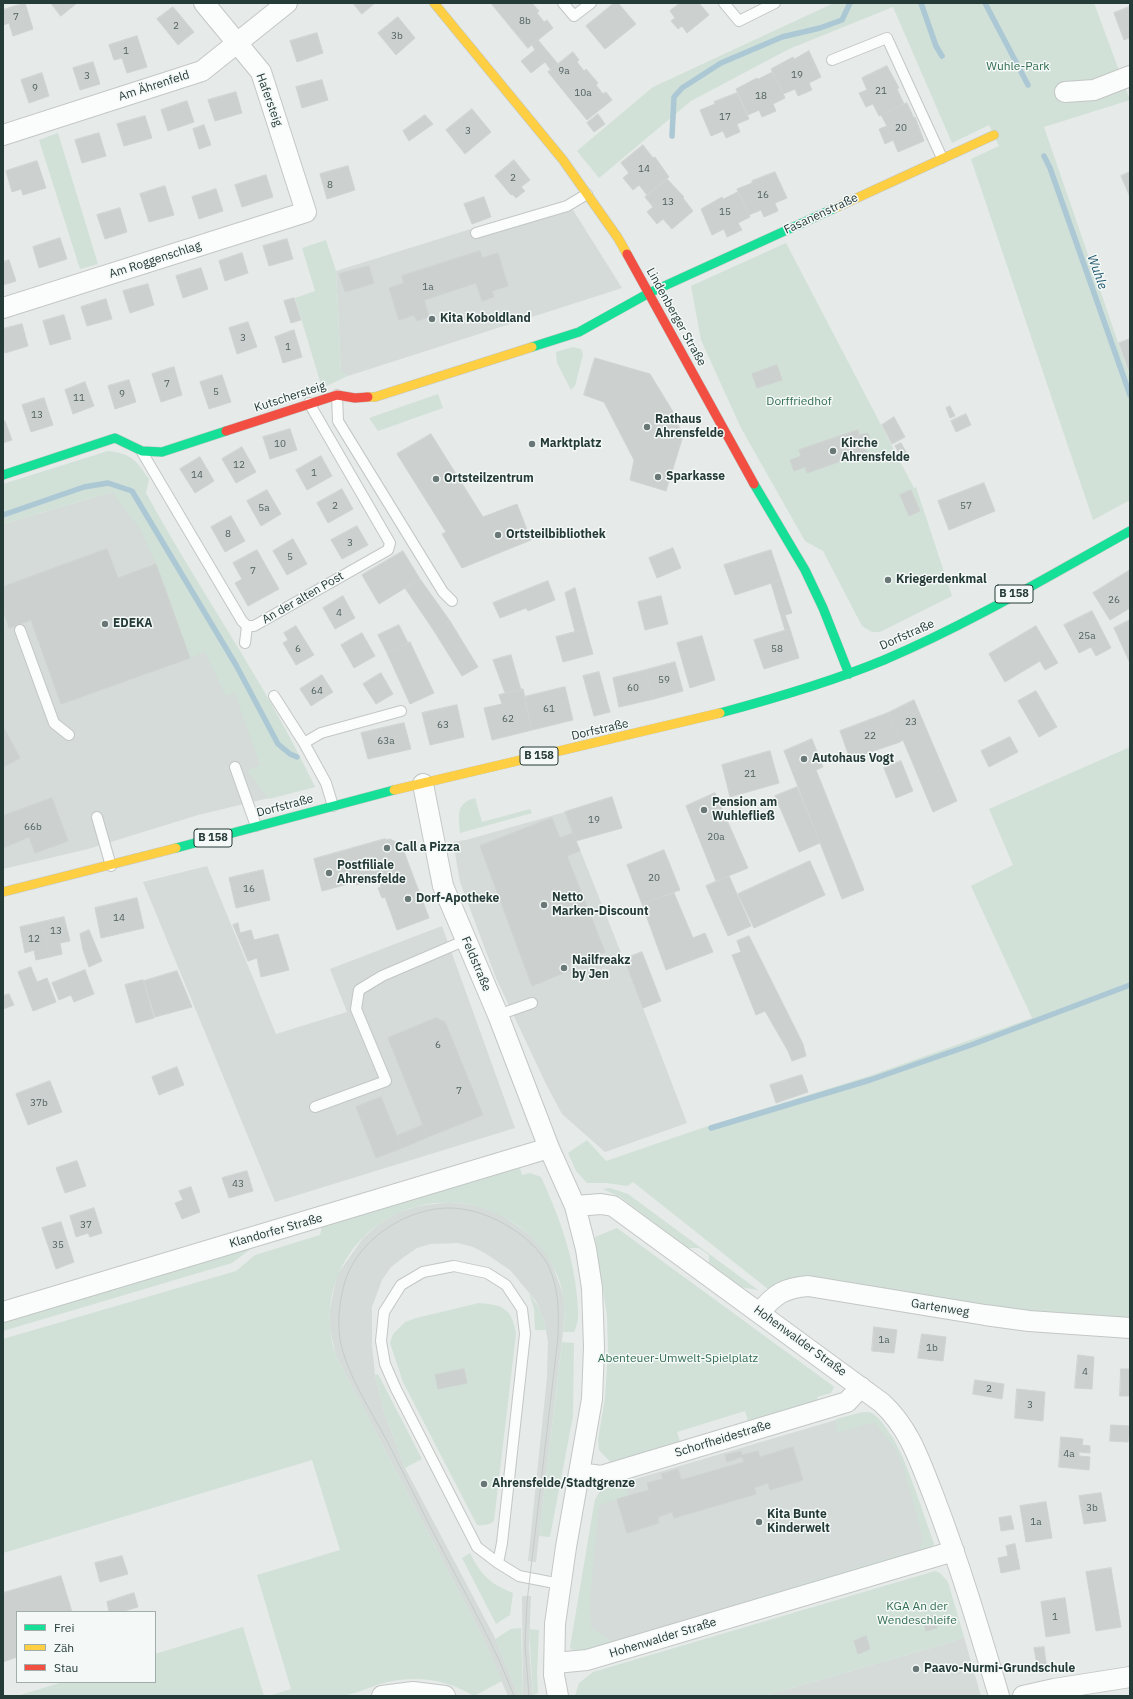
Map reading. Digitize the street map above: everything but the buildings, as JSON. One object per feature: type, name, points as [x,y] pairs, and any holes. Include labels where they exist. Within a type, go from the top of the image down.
[{"type":"street","name":"Hafersteig","points":[[204,3],[261,72],[306,212]]},
{"type":"street","name":"Am Ährenfeld","points":[[3,135],[202,71],[287,3]]},
{"type":"street","name":"Lindenberger Straße","points":[[434,3],[563,160],[618,238],[780,530],[805,570],[823,608],[849,674]]},
{"type":"street","points":[[1065,92],[1094,90],[1130,76]]},
{"type":"street","name":"Fasanenstraße","points":[[649,293],[994,135]]},
{"type":"street","name":"Am Roggenschlag","points":[[3,308],[306,212]]},
{"type":"street","name":"Kutschersteig","points":[[3,476],[116,438],[142,451],[162,452],[337,395],[355,398],[375,397],[579,332],[649,293]]},
{"type":"street","name":"Dorfstraße","points":[[3,892],[111,866],[333,806],[708,716],[794,692],[849,674],[919,644],[1130,532]]},
{"type":"street","name":"Feldstraße","points":[[423,784],[443,886],[498,1015],[547,1144]]},
{"type":"street","points":[[547,1144],[575,1206],[586,1249],[592,1288],[594,1347],[592,1399],[560,1584],[555,1624],[555,1663],[558,1696]]},
{"type":"street","name":"Klandorfer Straße","points":[[3,1312],[547,1144]]},
{"type":"street","name":"Hohenwalder Straße","points":[[575,1206],[602,1204],[613,1206],[760,1312],[861,1387],[895,1415],[913,1445],[954,1551],[999,1696]]},
{"type":"street","name":"Gartenweg","points":[[760,1312],[772,1297],[796,1287],[808,1286],[1000,1317],[1130,1328]]},
{"type":"street","name":"Schorfheidestraße","points":[[579,1473],[601,1476],[847,1402],[861,1387]]},
{"type":"street","name":"Hohenwalder Straße","points":[[555,1663],[587,1660],[954,1551]]},
{"type":"street","points":[[1023,1696],[1061,1688],[1130,1677]]},
{"type":"street","points":[[382,1696],[413,1692],[445,1696]]},
{"type":"lane","points":[[563,3],[574,16],[591,3]]},
{"type":"lane","points":[[724,3],[739,21],[775,3]]},
{"type":"lane","points":[[832,60],[887,38],[942,158]]},
{"type":"lane","points":[[476,233],[567,206],[587,194]]},
{"type":"lane","points":[[337,395],[338,421],[443,592],[452,601]]},
{"type":"lane","name":"An der alten Post","points":[[142,451],[242,621],[247,626],[254,626],[388,550],[390,544],[309,403]]},
{"type":"lane","points":[[244,643],[247,626]]},
{"type":"lane","points":[[20,630],[54,723],[69,735]]},
{"type":"lane","points":[[274,696],[304,743],[326,783],[333,806]]},
{"type":"lane","points":[[304,743],[321,733],[401,711]]},
{"type":"lane","points":[[235,767],[256,826]]},
{"type":"lane","points":[[97,818],[111,866]]},
{"type":"lane","points":[[315,1107],[386,1081],[356,1009],[359,990],[382,976],[466,940]]},
{"type":"lane","points":[[498,1015],[532,1003]]},
{"type":"lane","points":[[498,1563],[502,1543],[525,1334],[522,1310],[506,1285],[486,1273],[454,1266],[423,1272],[401,1285],[384,1312],[381,1341],[385,1364],[396,1389],[478,1547],[498,1563],[519,1576],[560,1584]]},
{"type":"shaded area","name":"Kita Koboldland","points":[[573,210],[622,288],[348,376],[341,371],[336,271],[474,228],[479,237]]},
{"type":"shaded area","points":[[131,491],[315,787],[198,815],[88,849],[3,869],[3,524],[112,492]]},
{"type":"shaded area","points":[[565,812],[687,1123],[605,1152],[562,1114],[546,1084],[496,978],[460,882],[453,842],[466,840]]},
{"type":"shaded area","points":[[207,866],[276,1034],[347,1012],[330,969],[442,926],[515,1128],[275,1202],[143,882]]},
{"type":"shaded area","points":[[450,1202],[482,1207],[497,1212],[538,1242],[549,1257],[563,1295],[565,1305],[536,1562],[528,1561],[547,1377],[548,1341],[544,1321],[536,1301],[510,1270],[485,1253],[473,1247],[458,1243],[430,1244],[417,1248],[391,1267],[382,1280],[372,1307],[372,1346],[375,1375],[384,1412],[405,1468],[494,1636],[519,1696],[508,1696],[483,1638],[336,1356],[330,1329],[330,1309],[337,1275],[363,1238],[379,1224],[397,1213],[419,1206]]},
{"type":"shaded area","name":"Kita Bunte Kinderwelt","points":[[863,1412],[871,1413],[882,1425],[893,1438],[903,1458],[934,1544],[929,1550],[596,1651],[575,1651],[570,1648],[595,1500],[600,1491],[605,1488]]},
{"type":"shaded area","points":[[522,1596],[531,1596],[529,1647],[533,1696],[519,1696],[523,1695]]},
{"type":"shaded area","name":"Paavo-Nurmi-Grundschule","points":[[964,1637],[981,1696],[764,1696],[955,1641]]},
{"type":"green space","name":"Wuhle-Park","points":[[834,3],[1094,3],[1130,100],[1044,127],[1130,377],[1130,500],[1093,520],[971,159],[999,146],[989,125],[952,143],[893,7],[789,49],[691,101],[599,178],[577,151],[653,87]]},
{"type":"green space","points":[[58,133],[98,264],[80,269],[39,140]]},
{"type":"green space","points":[[326,240],[336,271],[341,371],[348,376],[322,388],[295,298],[315,291],[302,248]]},
{"type":"green space","name":"Dorffriedhof","points":[[786,243],[914,488],[916,487],[952,596],[880,632],[872,632],[862,626],[823,551],[805,541],[741,428],[701,340],[691,286]]},
{"type":"green space","points":[[573,347],[581,349],[583,354],[575,386],[571,390],[557,363],[556,352]]},
{"type":"green space","points":[[438,394],[443,408],[378,431],[369,418]]},
{"type":"green space","points":[[108,451],[123,454],[133,459],[149,479],[146,493],[188,566],[255,675],[315,787],[269,799],[247,770],[260,765],[235,693],[226,696],[205,652],[190,658],[156,564],[140,529],[112,492],[3,524],[3,484]]},
{"type":"green space","points":[[1130,747],[1130,1321],[985,1309],[791,1283],[768,1289],[633,1182],[627,1186],[607,1183],[587,1183],[576,1171],[568,1153],[587,1140],[606,1161],[702,1128],[869,1076],[1032,1018],[971,886],[1013,865],[989,809]]},
{"type":"green space","points":[[475,798],[482,822],[530,809],[532,813],[460,833],[459,816],[461,807],[464,803]]},
{"type":"green space","points":[[520,1168],[522,1175],[530,1173],[541,1177],[554,1206],[569,1250],[575,1280],[578,1310],[578,1319],[574,1332],[563,1332],[564,1307],[559,1281],[550,1260],[535,1241],[518,1226],[482,1208],[445,1202],[410,1208],[379,1224],[353,1248],[336,1279],[330,1316],[336,1356],[483,1638],[502,1681],[474,1696],[451,1685],[416,1679],[392,1681],[357,1692],[334,1697],[269,1696],[291,1689],[257,1575],[340,1550],[312,1460],[3,1553],[3,1339],[236,1271],[255,1255],[320,1235],[322,1226]]},
{"type":"green space","points":[[610,1188],[628,1194],[758,1290],[740,1287],[709,1263],[709,1255],[699,1248],[687,1248],[620,1197],[603,1189]]},
{"type":"green space","name":"Abenteuer-Umwelt-Spielplatz","points":[[617,1228],[833,1386],[834,1387],[831,1393],[817,1397],[819,1404],[749,1424],[745,1411],[677,1432],[681,1445],[612,1464],[599,1450],[598,1440],[605,1398],[608,1349],[607,1316],[595,1237]]},
{"type":"green space","points":[[252,1248],[232,1263],[3,1331],[3,1321]]},
{"type":"green space","points":[[529,1293],[540,1310],[546,1330],[535,1330],[534,1309]]},
{"type":"green space","points":[[479,1303],[500,1307],[509,1313],[512,1318],[516,1334],[494,1521],[482,1525],[477,1525],[403,1382],[390,1343],[393,1334],[405,1322]]},
{"type":"green space","points":[[562,1342],[574,1343],[573,1416],[550,1537],[539,1536]]},
{"type":"green space","points":[[378,1374],[422,1459],[405,1468],[384,1412],[375,1375]]},
{"type":"green space","points":[[863,1412],[872,1413],[882,1423],[892,1437],[901,1454],[934,1544],[929,1550],[652,1635],[650,1630],[901,1554],[916,1552],[920,1547],[923,1538],[903,1466],[895,1449],[874,1422],[837,1433],[836,1419]]},
{"type":"green space","points":[[625,1482],[628,1496],[599,1505],[590,1596],[591,1628],[613,1641],[642,1632],[644,1637],[606,1649],[586,1652],[578,1651],[570,1648],[595,1500],[604,1490],[611,1486]]},
{"type":"green space","points":[[470,1553],[478,1568],[487,1578],[498,1586],[513,1593],[510,1615],[496,1624],[462,1558]]},
{"type":"green space","name":"KGA An der Wendeschleife","points":[[935,1571],[940,1573],[948,1582],[964,1637],[955,1641],[764,1696],[575,1696],[579,1683],[593,1672]]},
{"type":"green space","points":[[243,1627],[264,1696],[17,1696],[60,1683],[156,1683],[156,1654]]},
{"type":"green space","points":[[521,1628],[523,1696],[519,1696],[495,1639],[511,1629]]},
{"type":"green space","points":[[529,1629],[539,1630],[537,1672],[538,1693],[533,1695]]},
{"type":"waterway","points":[[672,136],[674,97],[682,88],[721,63],[782,37],[820,28],[842,20],[850,3]]},
{"type":"waterway","points":[[921,3],[936,46],[942,56]]},
{"type":"waterway","name":"Wuhle","points":[[985,3],[1028,85]]},
{"type":"waterway","name":"Wuhle","points":[[1044,156],[1050,168],[1130,395]]},
{"type":"waterway","points":[[3,515],[84,487],[108,483],[132,491],[236,665],[278,744],[290,754],[297,757]]},
{"type":"waterway","points":[[711,1128],[870,1080],[971,1045],[1130,985]]},
{"type":"tram line","points":[[514,1696],[507,1677],[481,1623],[360,1392],[348,1366],[340,1339],[339,1317],[343,1288],[352,1265],[361,1251],[387,1228],[402,1219],[435,1209],[452,1208],[483,1214],[498,1220],[517,1232],[528,1240],[542,1255],[549,1267],[557,1293],[558,1337],[527,1602],[525,1644],[529,1696]]},
{"type":"traffic: fast","points":[[532,347],[579,332],[649,293],[835,208]]},
{"type":"traffic: fast","points":[[3,475],[115,438],[142,451],[162,452],[226,431]]},
{"type":"traffic: fast","points":[[754,484],[805,570],[823,608],[849,674]]},
{"type":"traffic: fast","points":[[720,713],[824,682],[864,668],[916,646],[1008,599],[1130,531]]},
{"type":"traffic: fast","points":[[176,848],[394,790]]},
{"type":"traffic: slow","points":[[434,3],[563,160],[618,238],[627,254]]},
{"type":"traffic: slow","points":[[835,208],[994,135]]},
{"type":"traffic: slow","points":[[368,397],[375,397],[532,347]]},
{"type":"traffic: slow","points":[[394,790],[720,713]]},
{"type":"traffic: slow","points":[[3,892],[176,848]]},
{"type":"traffic: jam","points":[[627,254],[754,484]]},
{"type":"traffic: jam","points":[[226,431],[337,395],[355,398],[368,397]]},
{"type":"place","name":"Kita Koboldland","points":[[432,319]]},
{"type":"place","name":"Rathaus Ahrensfelde","points":[[647,427]]},
{"type":"place","name":"Marktplatz","points":[[532,444]]},
{"type":"place","name":"Kirche Ahrensfelde","points":[[833,451]]},
{"type":"place","name":"Sparkasse","points":[[658,477]]},
{"type":"place","name":"Ortsteilzentrum","points":[[436,479]]},
{"type":"place","name":"Ortsteilbibliothek","points":[[498,535]]},
{"type":"place","name":"Kriegerdenkmal","points":[[888,580]]},
{"type":"place","name":"EDEKA","points":[[105,624]]},
{"type":"place","name":"Autohaus Vogt","points":[[804,759]]},
{"type":"place","name":"Pension am Wuhlefließ","points":[[704,810]]},
{"type":"place","name":"Call a Pizza","points":[[387,848]]},
{"type":"place","name":"Postfiliale Ahrensfelde","points":[[329,873]]},
{"type":"place","name":"Dorf-Apotheke","points":[[408,899]]},
{"type":"place","name":"Netto Marken-Discount","points":[[544,905]]},
{"type":"place","name":"Nailfreakz by Jen","points":[[564,968]]},
{"type":"place","name":"Ahrensfelde/Stadtgrenze","points":[[484,1484]]},
{"type":"place","name":"Kita Bunte Kinderwelt","points":[[759,1522]]},
{"type":"place","name":"Paavo-Nurmi-Grundschule","points":[[916,1669]]}]
